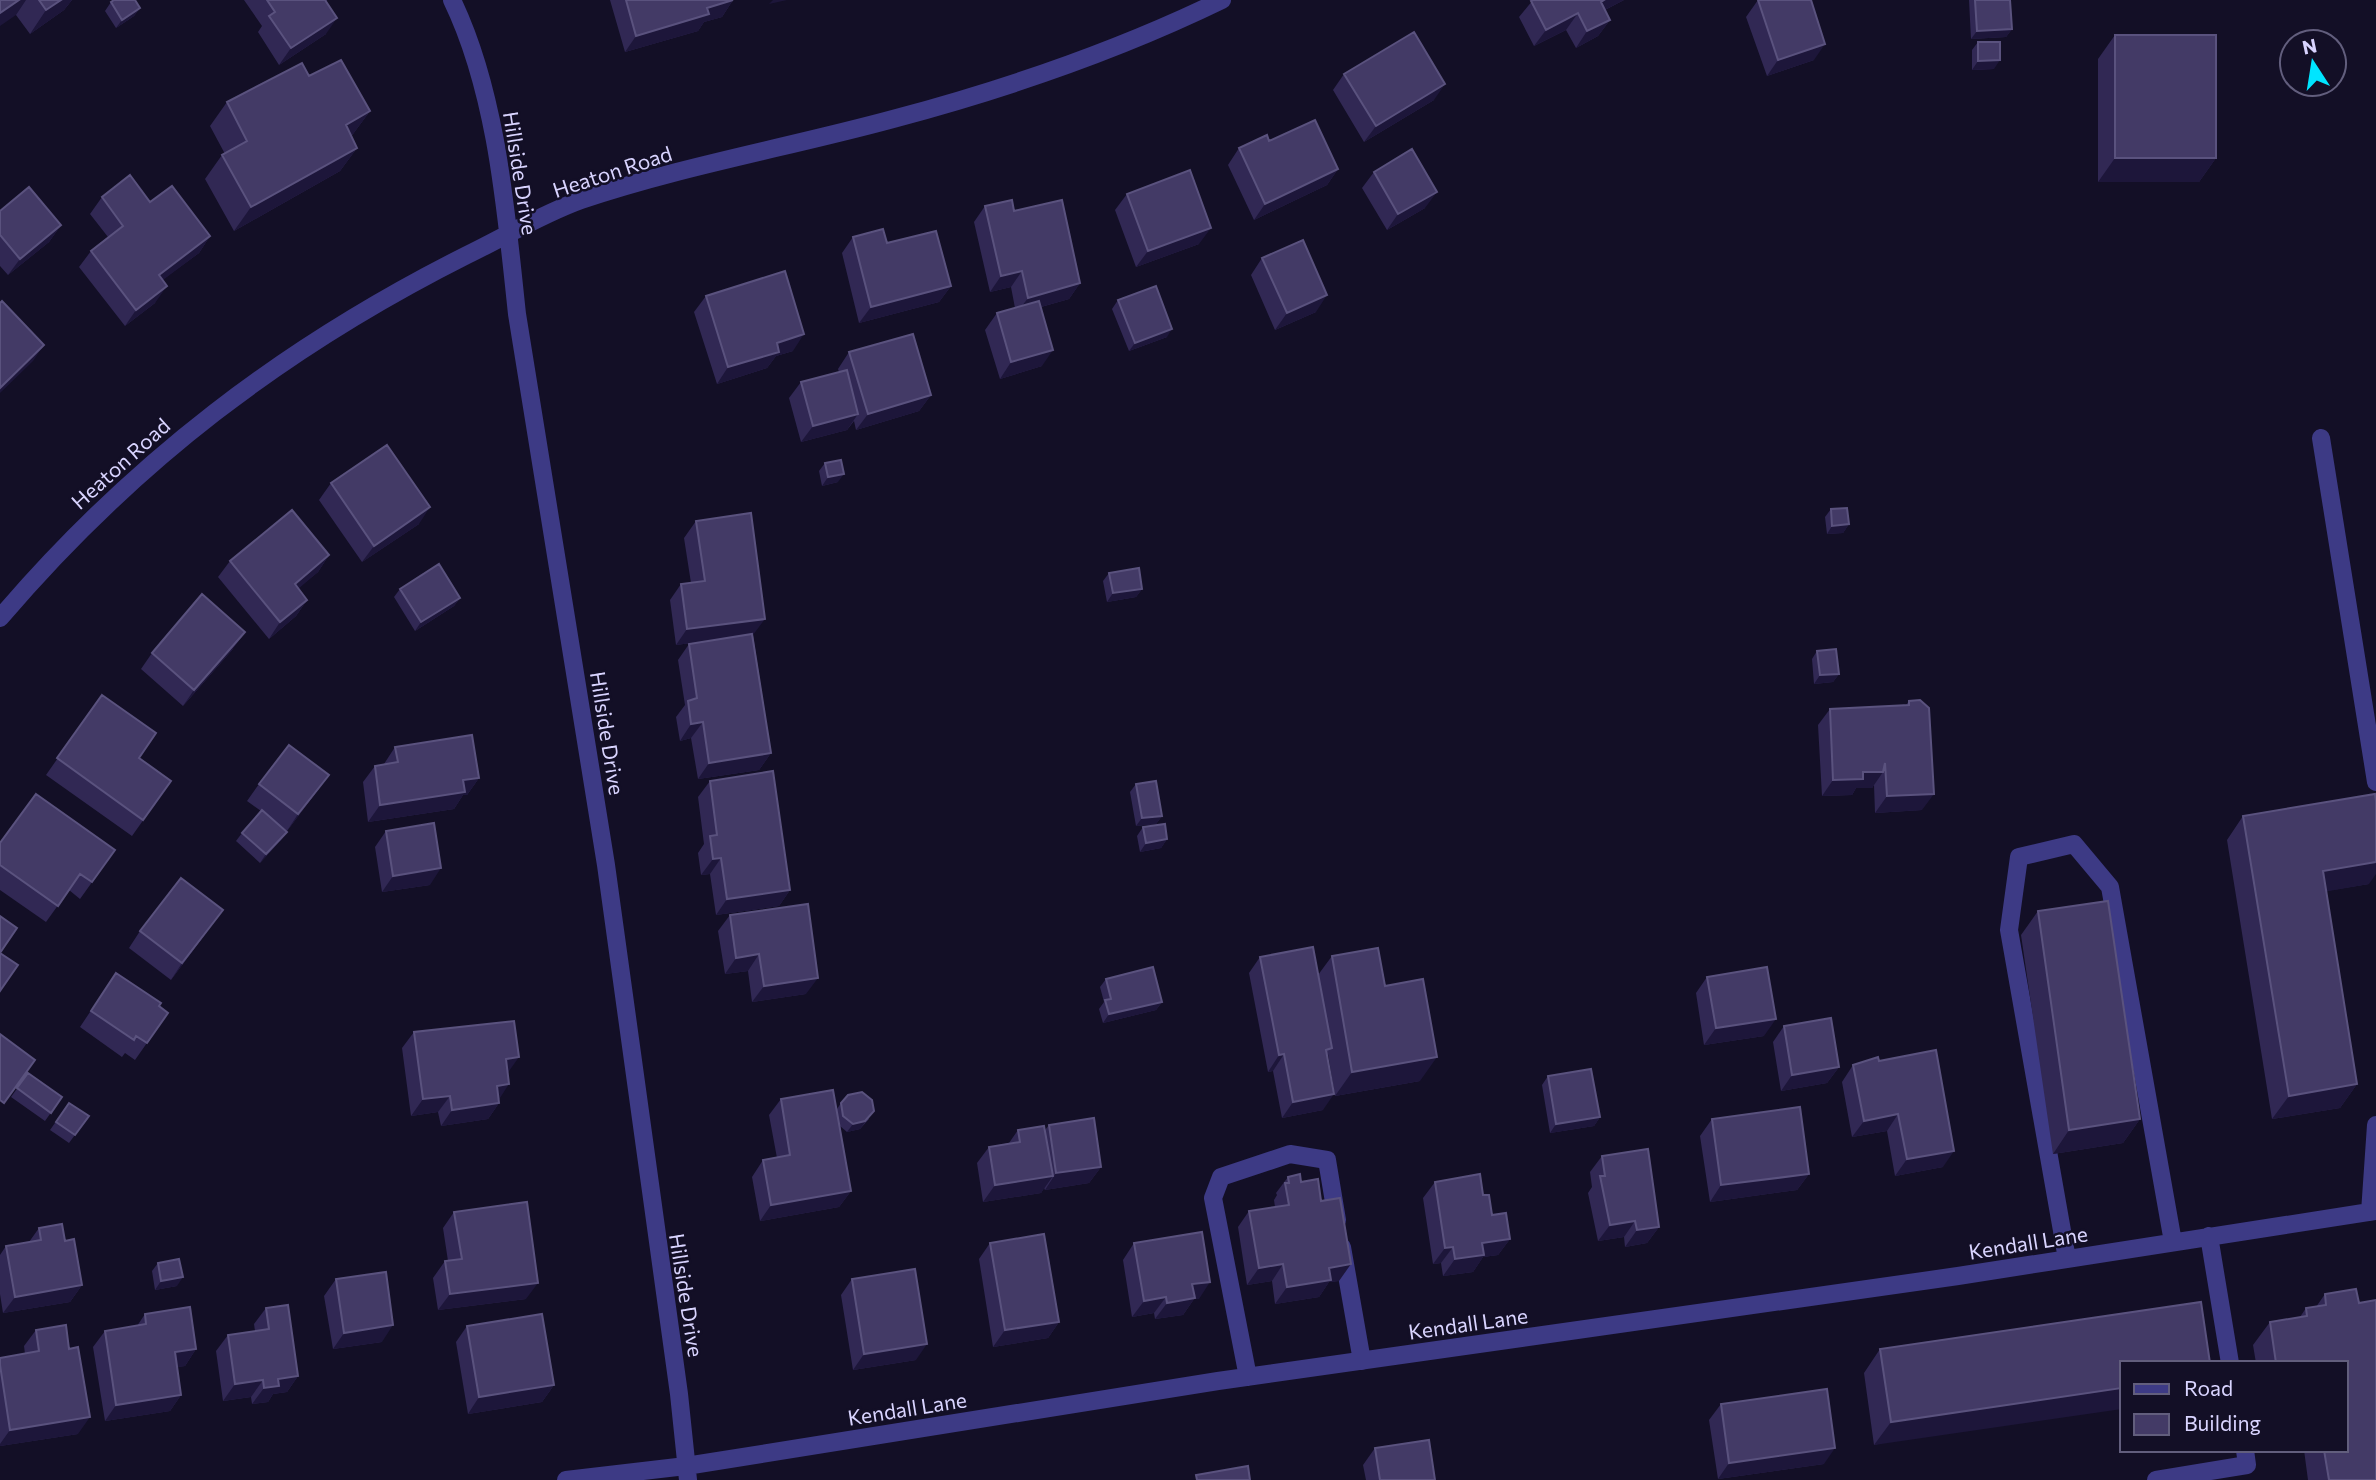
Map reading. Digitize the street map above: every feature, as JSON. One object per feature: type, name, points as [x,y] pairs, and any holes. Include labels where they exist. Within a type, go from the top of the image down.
[{"type":"street","name":"Hillside Drive","points":[[452,0],[485,93],[508,234],[517,314],[606,865],[679,1394],[687,1473]]},
{"type":"street","name":"Heaton Road","points":[[0,618],[52,557],[95,514],[185,435],[292,355],[386,296],[508,234],[578,201],[896,119],[1031,79],[1166,27],[1222,0]]},
{"type":"street","points":[[2321,438],[2376,782]]},
{"type":"street","points":[[2067,1259],[2009,930],[2020,857],[2074,845],[2110,887],[2173,1242]]},
{"type":"street","points":[[2373,1212],[2376,1125]]},
{"type":"street","points":[[1248,1377],[1213,1198],[1221,1177],[1290,1154],[1327,1160],[1362,1361]]},
{"type":"street","name":"Kendall Lane","points":[[566,1480],[687,1473],[1248,1377],[2373,1212]]},
{"type":"street","points":[[2209,1236],[2230,1361]]},
{"type":"street","points":[[2156,1480],[2247,1465],[2245,1452]]},
{"type":"building","points":[[0,0],[19,0],[0,13]]},
{"type":"building","points":[[39,0],[61,0],[46,10]]},
{"type":"building","points":[[135,0],[140,8],[122,20],[111,2]]},
{"type":"building","points":[[267,0],[325,0],[337,18],[291,48],[269,16],[275,12]]},
{"type":"building","points":[[626,0],[733,0],[707,8],[709,14],[636,36]]},
{"type":"building","points":[[1604,0],[1601,2],[1610,20],[1587,31],[1578,13],[1546,30],[1531,1]]},
{"type":"building","points":[[1758,0],[1811,0],[1825,44],[1778,60]]},
{"type":"building","points":[[1975,0],[2010,0],[2012,29],[1977,31]]},
{"type":"building","points":[[1414,32],[1445,84],[1376,126],[1344,74]]},
{"type":"building","points":[[2115,35],[2216,35],[2216,158],[2115,158]]},
{"type":"building","points":[[1978,42],[2000,42],[2000,60],[1978,61]]},
{"type":"building","points":[[341,60],[370,111],[346,125],[357,148],[251,207],[222,155],[247,141],[227,102],[302,63],[309,76]]},
{"type":"building","points":[[1315,120],[1338,169],[1265,204],[1239,148],[1267,135],[1269,141]]},
{"type":"building","points":[[1412,149],[1437,192],[1398,214],[1374,172]]},
{"type":"building","points":[[1190,170],[1211,228],[1148,251],[1127,194]]},
{"type":"building","points":[[130,175],[150,202],[172,186],[210,236],[159,275],[167,286],[136,310],[91,251],[123,226],[102,197]]},
{"type":"building","points":[[29,187],[61,225],[20,259],[0,235],[0,211]]},
{"type":"building","points":[[1012,200],[1014,211],[1062,200],[1080,283],[1028,298],[1022,271],[1001,276],[985,206]]},
{"type":"building","points":[[883,229],[887,243],[936,231],[951,286],[871,307],[853,237]]},
{"type":"building","points":[[1303,240],[1327,295],[1287,313],[1262,258]]},
{"type":"building","points":[[785,271],[804,334],[777,343],[779,352],[728,367],[706,296]]},
{"type":"building","points":[[1156,286],[1172,329],[1135,343],[1118,300]]},
{"type":"building","points":[[2,301],[44,345],[0,388],[0,303]]},
{"type":"building","points":[[1039,301],[1053,350],[1011,362],[997,313]]},
{"type":"building","points":[[913,334],[931,395],[868,414],[849,352]]},
{"type":"building","points":[[847,370],[858,414],[813,426],[801,382]]},
{"type":"building","points":[[387,445],[430,507],[374,546],[331,483]]},
{"type":"building","points":[[841,460],[844,474],[828,477],[825,463]]},
{"type":"building","points":[[1847,508],[1849,524],[1832,526],[1831,509]]},
{"type":"building","points":[[292,510],[329,555],[295,584],[307,600],[280,622],[230,561]]},
{"type":"building","points":[[751,513],[765,619],[687,629],[681,584],[705,581],[696,521]]},
{"type":"building","points":[[439,564],[460,598],[421,622],[400,589]]},
{"type":"building","points":[[1139,568],[1142,589],[1113,593],[1109,573]]},
{"type":"building","points":[[202,594],[245,632],[194,690],[152,653]]},
{"type":"building","points":[[752,634],[771,753],[709,763],[703,722],[691,724],[688,701],[697,698],[689,644]]},
{"type":"building","points":[[1836,649],[1839,674],[1820,675],[1817,651]]},
{"type":"building","points":[[102,695],[156,733],[139,758],[171,781],[143,820],[57,758]]},
{"type":"building","points":[[1920,700],[1929,708],[1934,794],[1887,796],[1885,763],[1883,772],[1863,772],[1863,779],[1833,780],[1830,709],[1909,705],[1909,701]]},
{"type":"building","points":[[472,735],[479,778],[463,780],[465,792],[380,805],[375,766],[398,762],[395,747]]},
{"type":"building","points":[[289,745],[329,775],[298,814],[259,784]]},
{"type":"building","points":[[773,771],[790,890],[727,899],[721,858],[713,859],[710,836],[717,835],[710,781]]},
{"type":"building","points":[[1156,781],[1162,816],[1142,818],[1136,784]]},
{"type":"building","points":[[36,794],[115,850],[92,882],[80,874],[58,906],[0,865],[0,843]]},
{"type":"building","points":[[2375,794],[2376,862],[2323,871],[2357,1084],[2289,1096],[2243,816]]},
{"type":"building","points":[[262,810],[287,832],[266,854],[242,833]]},
{"type":"building","points":[[434,823],[441,868],[393,876],[386,831]]},
{"type":"building","points":[[1165,824],[1167,839],[1146,843],[1143,827]]},
{"type":"building","points":[[181,878],[223,910],[182,963],[140,931]]},
{"type":"building","points":[[2108,901],[2140,1119],[2069,1130],[2038,911]]},
{"type":"building","points":[[808,904],[818,978],[764,986],[759,954],[736,958],[730,915]]},
{"type":"building","points":[[0,916],[17,928],[0,953]]},
{"type":"building","points":[[1313,947],[1332,1048],[1326,1050],[1334,1094],[1293,1102],[1284,1054],[1279,1055],[1260,957]]},
{"type":"building","points":[[1378,948],[1385,986],[1423,979],[1437,1057],[1352,1072],[1332,956]]},
{"type":"building","points":[[0,953],[18,965],[0,991]]},
{"type":"building","points":[[1153,967],[1162,1002],[1109,1014],[1105,1000],[1111,999],[1106,979]]},
{"type":"building","points":[[1767,967],[1776,1019],[1716,1028],[1707,977]]},
{"type":"building","points":[[116,973],[161,1003],[159,1006],[168,1013],[147,1043],[136,1036],[134,1040],[91,1011]]},
{"type":"building","points":[[1831,1018],[1839,1067],[1792,1075],[1784,1026]]},
{"type":"building","points":[[514,1021],[519,1057],[506,1059],[509,1084],[497,1086],[499,1103],[452,1110],[450,1096],[423,1099],[414,1032]]},
{"type":"building","points":[[0,1034],[35,1060],[4,1103],[0,1100]]},
{"type":"building","points":[[1936,1050],[1954,1151],[1907,1159],[1898,1114],[1864,1121],[1853,1065],[1878,1057],[1879,1061]]},
{"type":"building","points":[[1591,1069],[1600,1117],[1556,1124],[1548,1076]]},
{"type":"building","points":[[28,1073],[62,1097],[51,1113],[17,1088]]},
{"type":"building","points":[[833,1090],[851,1191],[771,1205],[763,1160],[790,1155],[781,1099]]},
{"type":"building","points":[[862,1092],[872,1100],[874,1111],[865,1121],[853,1124],[843,1116],[841,1103],[848,1095]]},
{"type":"building","points":[[69,1103],[89,1116],[75,1135],[56,1122]]},
{"type":"building","points":[[1800,1107],[1809,1174],[1721,1185],[1712,1119]]},
{"type":"building","points":[[1094,1118],[1101,1167],[1056,1173],[1049,1125]]},
{"type":"building","points":[[1044,1126],[1053,1176],[995,1185],[989,1147],[1020,1142],[1018,1130]]},
{"type":"building","points":[[1648,1149],[1659,1227],[1637,1230],[1635,1221],[1610,1225],[1600,1176],[1605,1176],[1602,1156]]},
{"type":"building","points":[[1300,1174],[1301,1182],[1318,1179],[1321,1201],[1340,1198],[1351,1264],[1329,1268],[1331,1280],[1287,1287],[1283,1264],[1259,1268],[1249,1211],[1289,1205],[1285,1183],[1289,1183],[1288,1177]]},
{"type":"building","points":[[1480,1174],[1483,1195],[1489,1195],[1492,1215],[1506,1213],[1510,1239],[1482,1243],[1484,1255],[1455,1259],[1453,1247],[1445,1248],[1435,1182]]},
{"type":"building","points":[[527,1202],[538,1283],[450,1294],[445,1261],[462,1259],[454,1212]]},
{"type":"building","points":[[62,1224],[65,1241],[74,1239],[82,1285],[15,1297],[6,1246],[41,1240],[39,1228]]},
{"type":"building","points":[[1202,1232],[1210,1282],[1192,1284],[1195,1298],[1167,1303],[1166,1297],[1144,1301],[1134,1243]]},
{"type":"building","points":[[1044,1234],[1059,1322],[1005,1330],[990,1243]]},
{"type":"building","points":[[179,1259],[183,1277],[161,1281],[158,1263]]},
{"type":"building","points":[[915,1269],[927,1344],[864,1354],[852,1279]]},
{"type":"building","points":[[386,1272],[393,1325],[344,1333],[336,1279]]},
{"type":"building","points":[[2356,1289],[2359,1303],[2376,1300],[2376,1480],[2329,1480],[2324,1452],[2348,1452],[2348,1361],[2276,1361],[2270,1322],[2307,1316],[2306,1308],[2326,1305],[2325,1294]]},
{"type":"building","points":[[2201,1302],[2210,1361],[2120,1361],[2120,1388],[1891,1422],[1880,1349]]},
{"type":"building","points":[[288,1305],[298,1376],[278,1379],[279,1386],[264,1388],[263,1380],[235,1384],[228,1335],[269,1329],[266,1308]]},
{"type":"building","points":[[190,1307],[196,1349],[175,1352],[181,1395],[116,1405],[105,1331],[146,1324],[145,1314]]},
{"type":"building","points":[[542,1314],[554,1385],[479,1397],[467,1326]]},
{"type":"building","points":[[66,1325],[69,1349],[78,1347],[90,1417],[10,1430],[0,1358],[39,1351],[36,1330]]},
{"type":"building","points":[[1827,1389],[1835,1448],[1729,1463],[1721,1404]]},
{"type":"building","points":[[1429,1440],[1435,1480],[1380,1480],[1375,1448]]},
{"type":"building","points":[[1248,1466],[1250,1480],[1197,1480],[1196,1475]]}]
